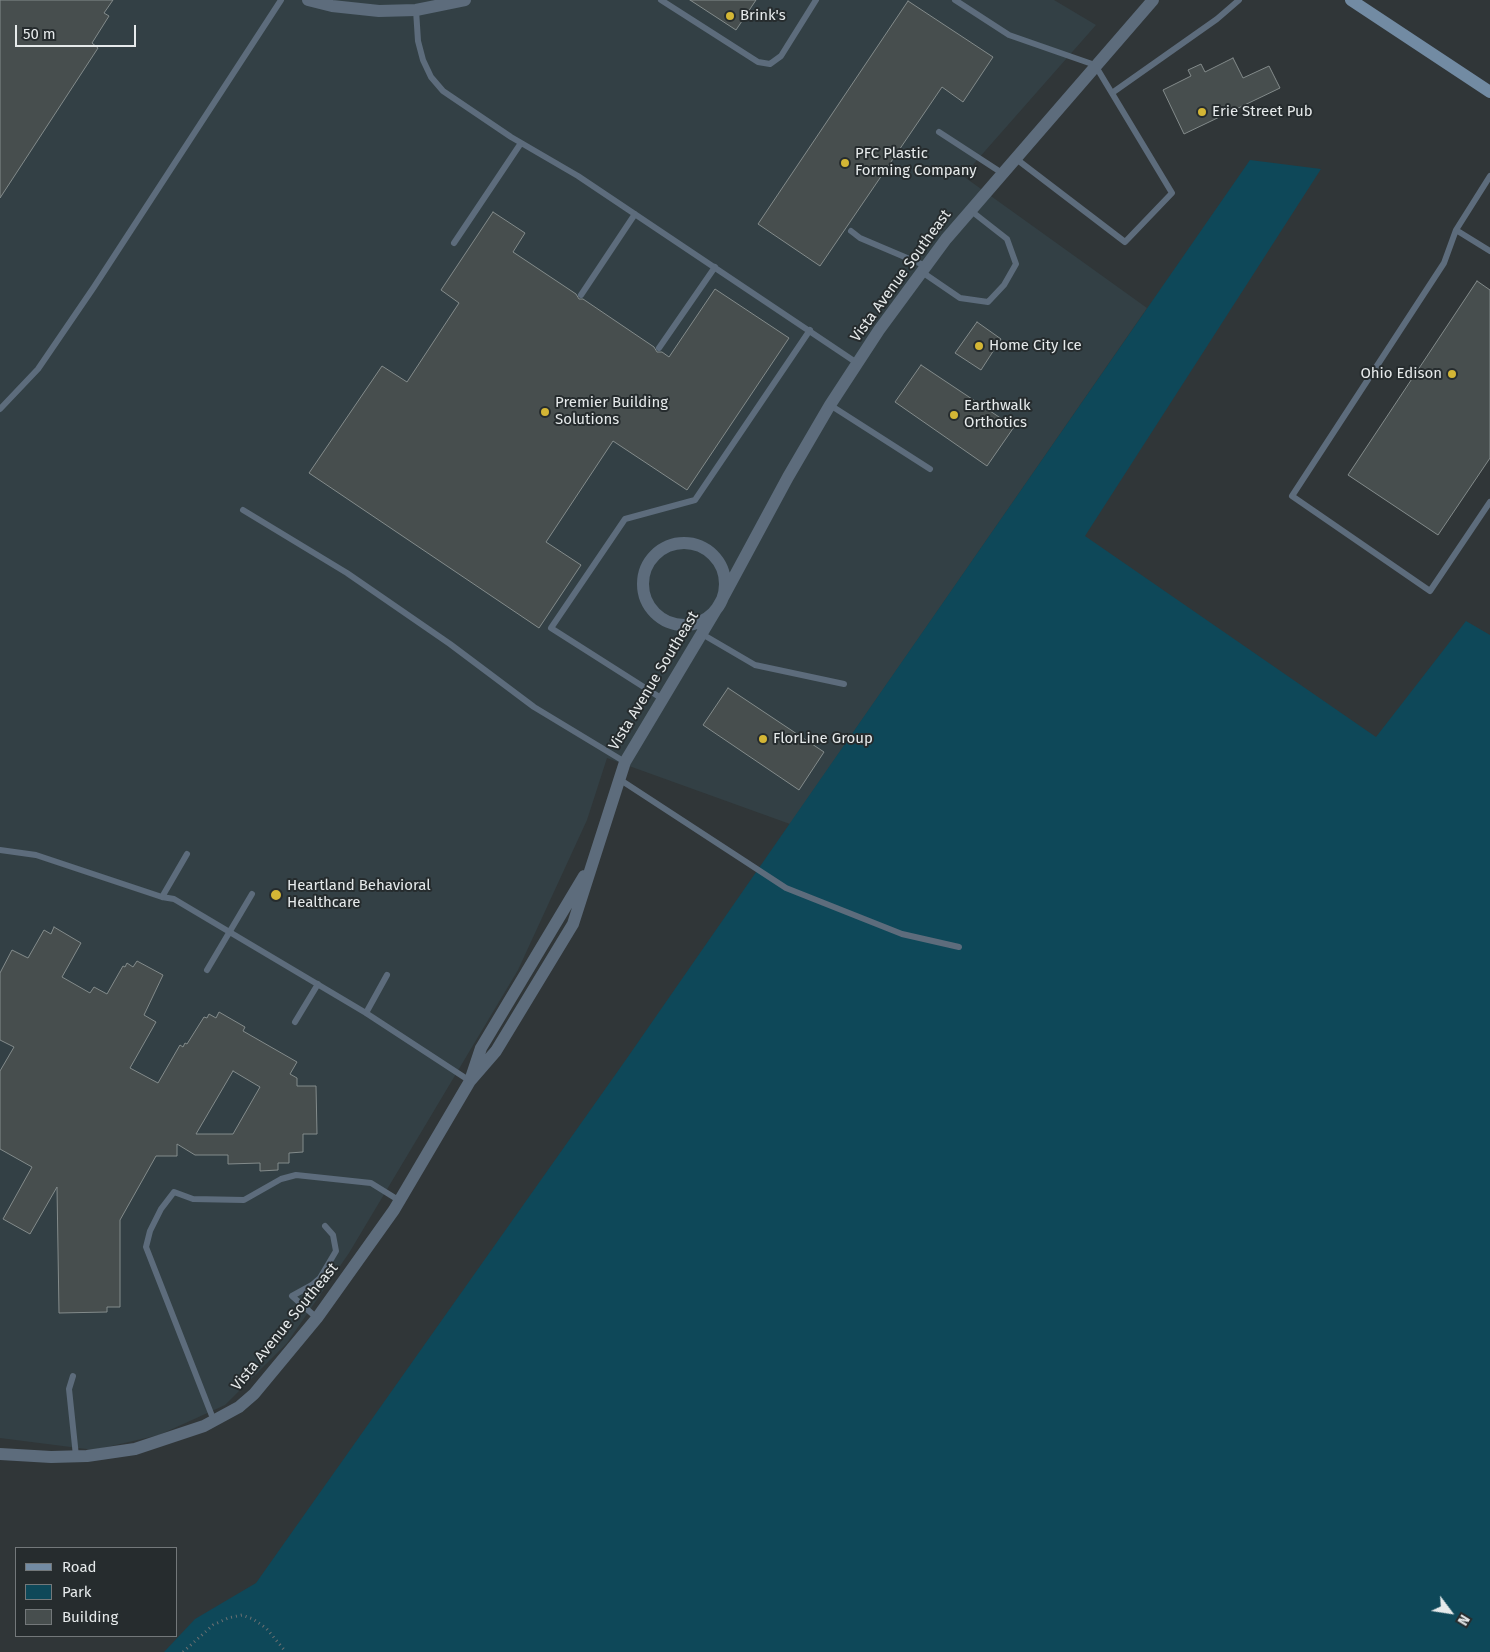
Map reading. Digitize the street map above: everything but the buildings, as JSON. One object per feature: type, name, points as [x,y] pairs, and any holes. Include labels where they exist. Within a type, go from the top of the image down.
[{"type":"main road","points":[[1351,0],[1490,92]]},
{"type":"street","points":[[308,0],[355,10],[416,10],[465,0]]},
{"type":"street","name":"Vista Avenue Southeast","points":[[0,1454],[76,1456],[135,1449],[182,1435],[214,1421],[239,1407],[254,1394],[317,1318],[400,1201],[470,1081],[481,1048],[550,929],[592,863],[625,762],[720,603],[788,477],[857,362],[924,269],[970,210],[1153,0]]},
{"type":"street","name":"Vista Avenue Southeast","points":[[677,543],[690,543],[702,547],[713,555],[723,572],[724,591],[720,603],[711,614],[700,621],[686,624],[672,623],[650,607],[644,587],[647,567],[654,556],[664,548],[677,543]]},
{"type":"lane","points":[[0,409],[38,369],[94,287],[281,0]]},
{"type":"lane","points":[[661,0],[758,62],[770,64],[781,56],[816,0]]},
{"type":"lane","points":[[955,0],[1008,35],[1095,65],[1172,193],[1125,242],[1015,158]]},
{"type":"lane","points":[[1112,93],[1217,19],[1240,0]]},
{"type":"lane","points":[[416,10],[420,50],[426,68],[436,84],[457,102],[521,143],[578,176],[857,362]]},
{"type":"lane","points":[[939,132],[1002,173]]},
{"type":"lane","points":[[454,244],[521,143]]},
{"type":"lane","points":[[1490,176],[1456,230],[1444,263],[1292,496],[1430,591],[1490,502]]},
{"type":"lane","points":[[850,231],[860,238],[924,269],[960,298],[988,302],[1004,285],[1016,264],[1008,239],[970,210]]},
{"type":"lane","points":[[581,295],[635,214]]},
{"type":"lane","points":[[1456,230],[1490,252]]},
{"type":"lane","points":[[660,348],[715,267]]},
{"type":"lane","points":[[662,698],[551,628],[625,519],[694,500],[810,330]]},
{"type":"lane","points":[[830,405],[930,468]]},
{"type":"lane","points":[[243,510],[347,572],[450,644],[534,708],[625,762]]},
{"type":"lane","points":[[702,634],[755,665],[844,684]]},
{"type":"lane","points":[[619,779],[786,888],[902,934],[959,947]]},
{"type":"lane","points":[[0,850],[36,854],[162,897],[174,899],[366,1013],[470,1081]]},
{"type":"lane","points":[[162,897],[187,854]]},
{"type":"lane","points":[[207,970],[252,894]]},
{"type":"lane","points":[[366,1013],[387,975]]},
{"type":"lane","points":[[295,1022],[318,984]]},
{"type":"lane","points":[[214,1421],[146,1247],[150,1231],[160,1210],[174,1192],[193,1199],[244,1200],[281,1179],[296,1175],[371,1183],[400,1201]]},
{"type":"lane","points":[[317,1318],[292,1296],[312,1285],[320,1278],[336,1251],[333,1235],[325,1226]]},
{"type":"lane","points":[[73,1376],[69,1389],[76,1456]]},
{"type":"path","points":[[183,1652],[213,1625],[228,1618],[242,1616],[253,1619],[266,1628],[286,1652]]},
{"type":"shaded area","points":[[0,0],[1054,0],[1096,25],[963,176],[1147,308],[790,824],[607,758],[587,820],[518,970],[349,1253],[287,1343],[225,1405],[159,1435],[94,1450],[0,1438]]},
{"type":"green space","points":[[1250,160],[1321,169],[1085,536],[1376,737],[1466,621],[1490,635],[1490,1652],[164,1652],[195,1619],[256,1583],[625,1061]]},
{"type":"place","name":"Brink's","points":[[730,16]]},
{"type":"place","name":"Erie Street Pub","points":[[1202,112]]},
{"type":"place","name":"PFC Plastic Forming Company","points":[[845,163]]},
{"type":"place","name":"Home City Ice","points":[[979,346]]},
{"type":"place","name":"Ohio Edison","points":[[1452,374]]},
{"type":"place","name":"Premier Building Solutions","points":[[545,412]]},
{"type":"place","name":"Earthwalk Orthotics","points":[[954,415]]},
{"type":"place","name":"FlorLine Group","points":[[763,739]]},
{"type":"place","name":"Heartland Behavioral Healthcare","points":[[276,895]]}]
